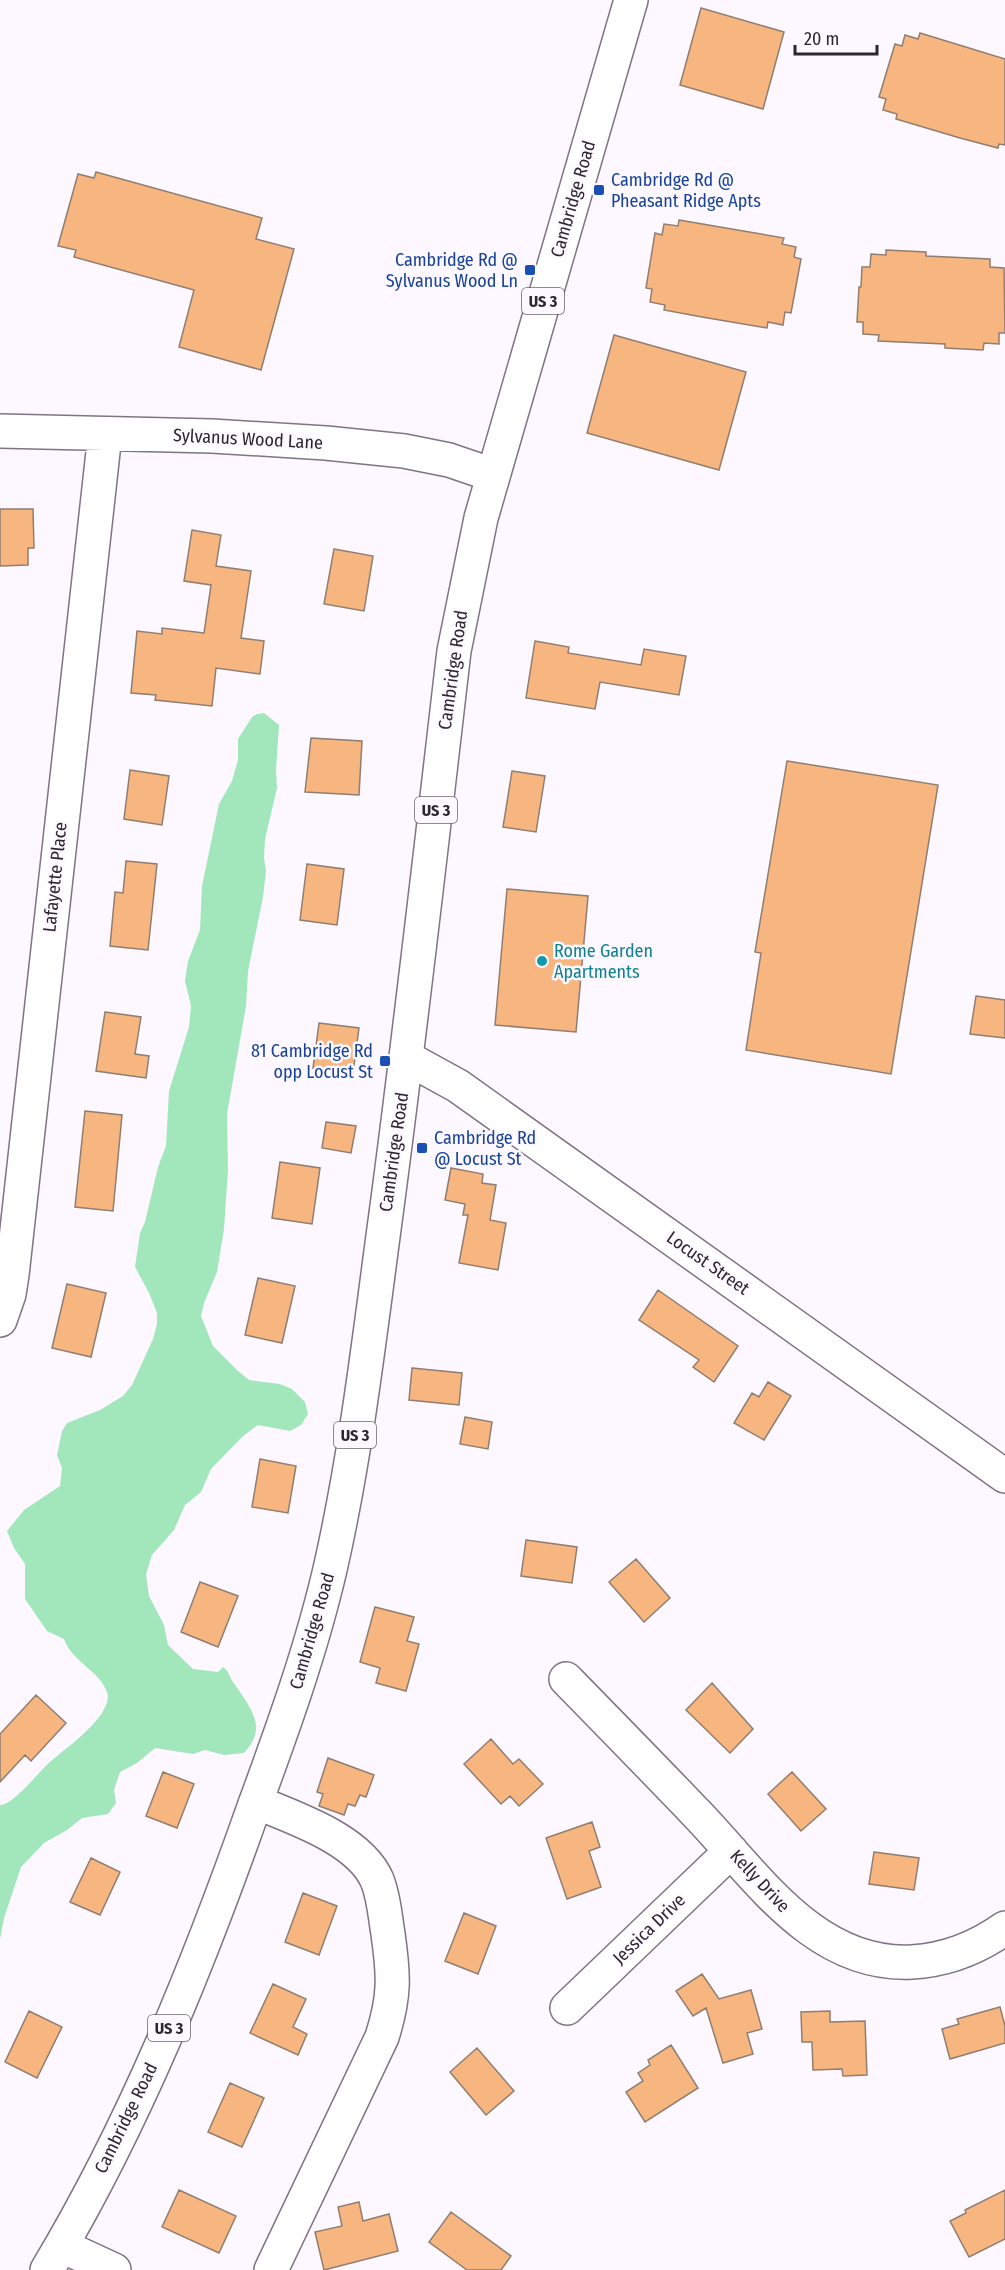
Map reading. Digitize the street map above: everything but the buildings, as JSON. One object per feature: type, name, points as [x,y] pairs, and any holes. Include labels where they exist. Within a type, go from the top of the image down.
[{"type":"main road","name":"Cambridge Road","points":[[55,2258],[100,2173],[172,2022],[217,1912],[299,1678],[324,1595],[341,1518],[362,1393],[407,1058],[454,651],[471,562],[493,475],[631,0]]},
{"type":"main road","name":"Sylvanus Wood Lane","points":[[0,431],[292,441],[404,451],[449,460],[493,475]]},
{"type":"main road","name":"Lafayette Place","points":[[0,1320],[9,1294],[12,1275],[105,434]]},
{"type":"main road","name":"Locust Street","points":[[407,1058],[458,1086],[1005,1476]]},
{"type":"main road","name":"Kelly Drive","points":[[566,1679],[779,1903],[812,1932],[837,1946],[869,1958],[908,1962],[947,1957],[971,1948],[1005,1928]]},
{"type":"main road","points":[[256,1802],[321,1830],[350,1848],[369,1867],[380,1890],[393,1981],[391,2008],[382,2037],[271,2270]]},
{"type":"main road","name":"Jessica Drive","points":[[567,2008],[731,1851]]},
{"type":"main road","points":[[55,2258],[114,2270]]},
{"type":"green space","points":[[264,713],[279,725],[277,788],[265,839],[266,871],[263,897],[248,971],[246,1006],[227,1114],[228,1170],[224,1229],[217,1272],[201,1316],[213,1346],[238,1371],[249,1380],[280,1384],[292,1389],[305,1402],[308,1414],[301,1425],[290,1431],[258,1425],[243,1436],[211,1469],[201,1492],[185,1505],[174,1530],[152,1555],[146,1574],[149,1596],[164,1625],[168,1645],[193,1669],[218,1672],[223,1667],[228,1672],[251,1709],[256,1726],[255,1734],[244,1753],[224,1755],[205,1750],[193,1754],[155,1748],[137,1763],[120,1772],[114,1790],[116,1803],[108,1814],[82,1818],[44,1843],[21,1867],[4,1918],[0,1939],[0,1805],[12,1800],[51,1761],[77,1740],[104,1710],[107,1701],[107,1692],[98,1678],[73,1654],[64,1639],[47,1631],[25,1599],[25,1564],[14,1548],[7,1531],[24,1510],[60,1486],[62,1468],[57,1455],[62,1431],[67,1423],[100,1410],[123,1396],[132,1385],[153,1339],[157,1313],[135,1267],[140,1233],[166,1146],[169,1091],[189,1027],[191,1006],[185,981],[188,961],[200,930],[202,886],[219,804],[232,781],[238,760],[238,739],[252,717]]},
{"type":"place","name":"Cambridge Rd @ Pheasant Ridge Apts","points":[[599,190]]},
{"type":"place","name":"Cambridge Rd @ Sylvanus Wood Ln","points":[[530,270]]},
{"type":"place","name":"Rome Garden Apartments","points":[[542,961]]},
{"type":"place","name":"81 Cambridge Rd opp Locust St","points":[[385,1061]]},
{"type":"place","name":"Cambridge Rd @ Locust St","points":[[422,1148]]}]
